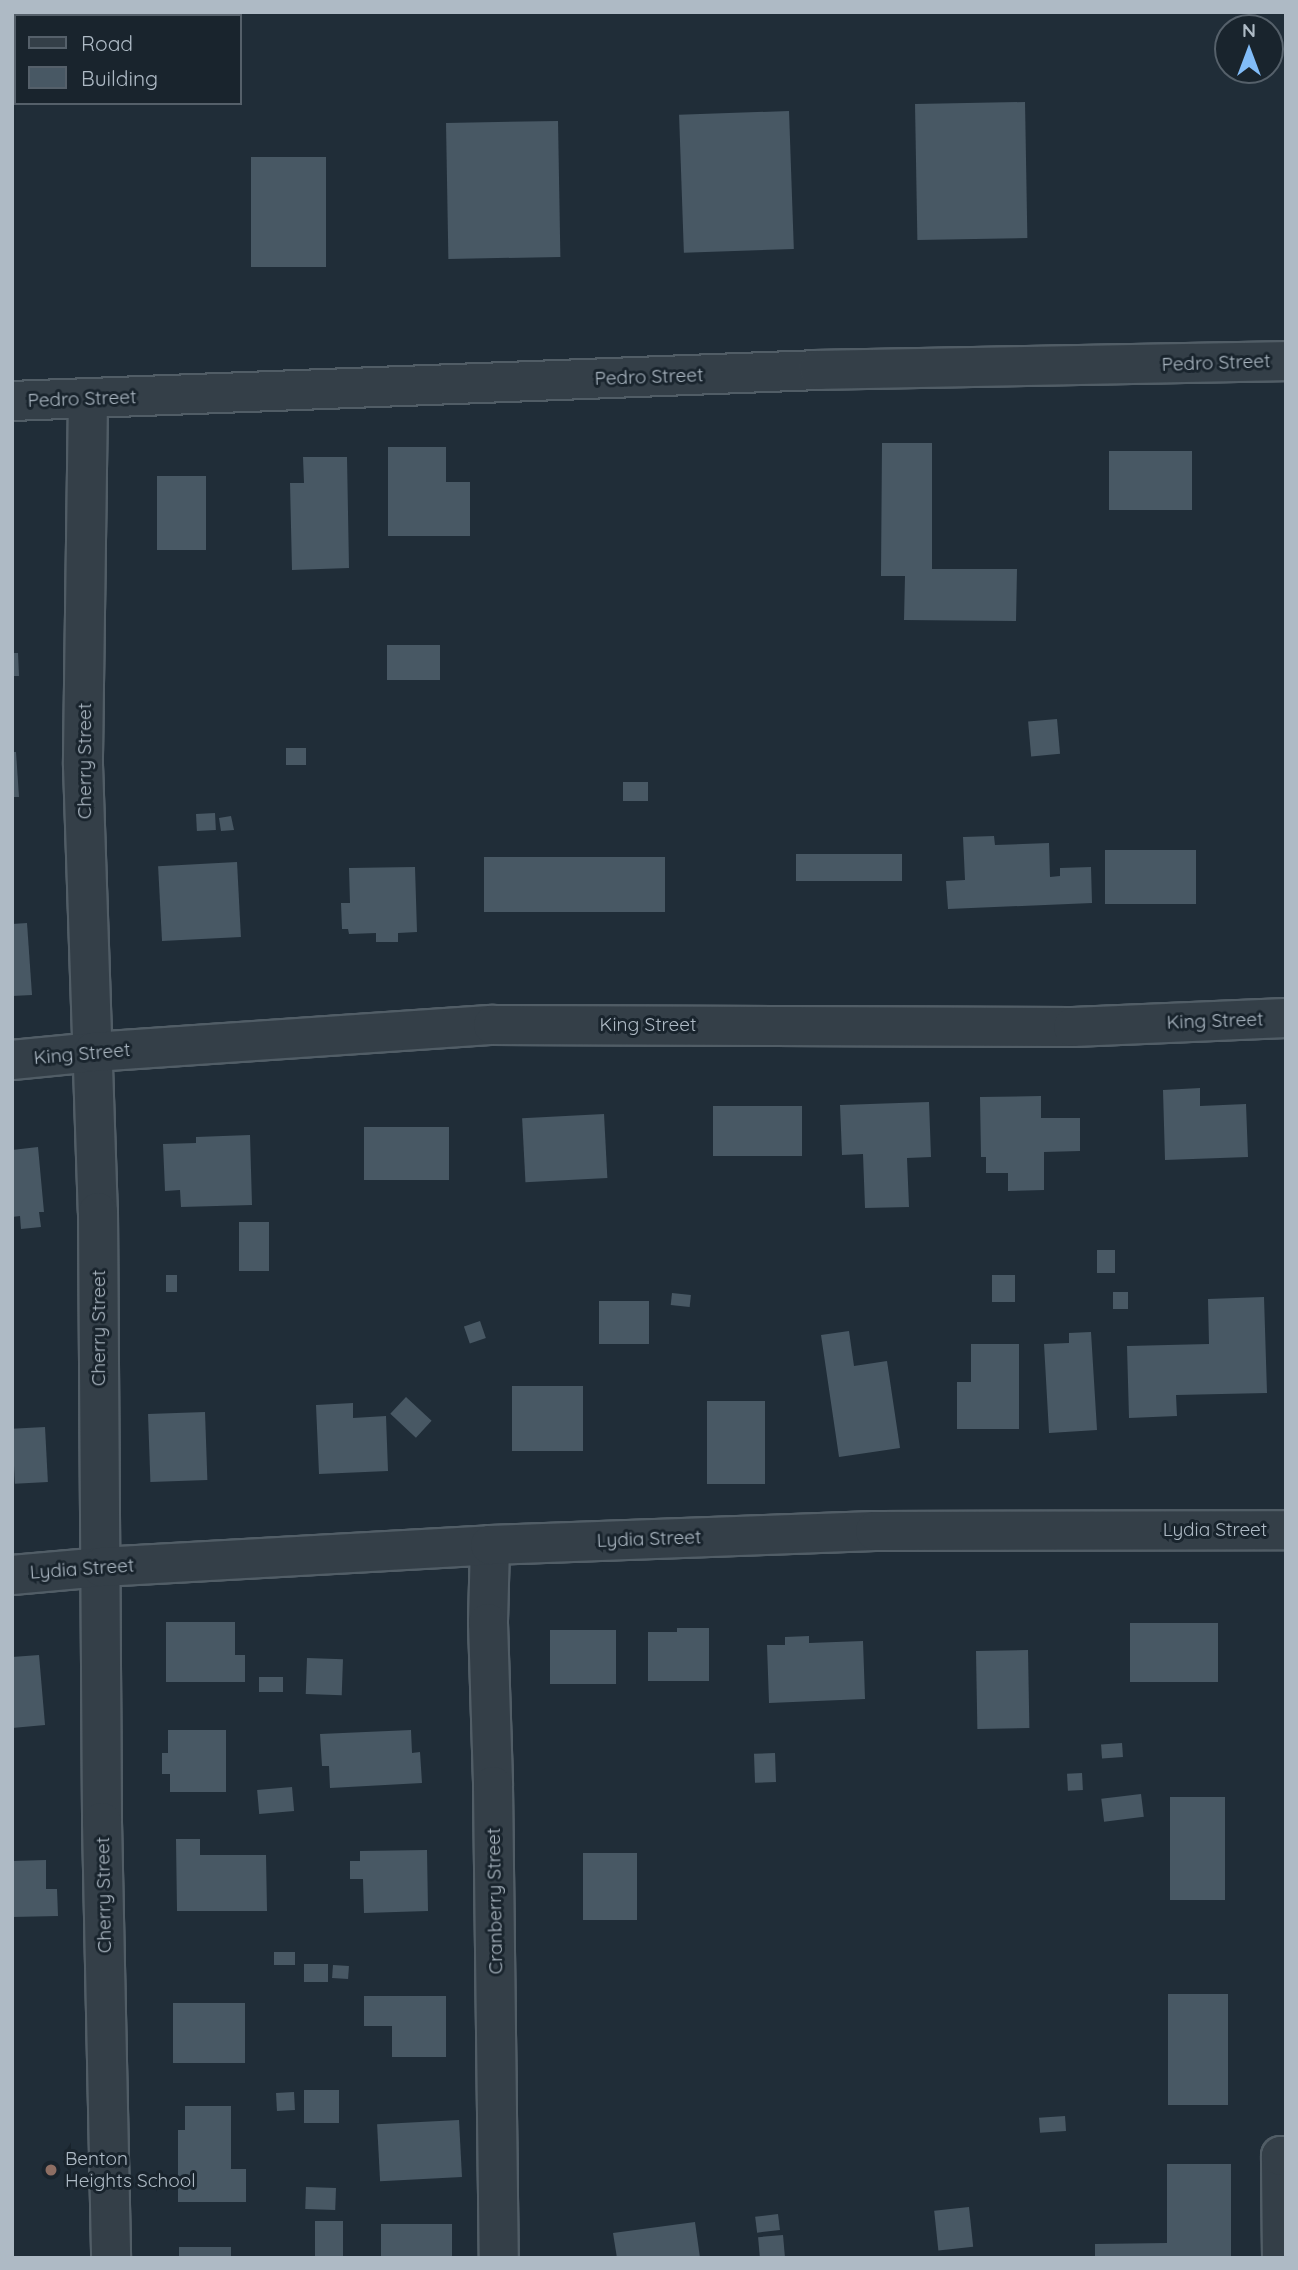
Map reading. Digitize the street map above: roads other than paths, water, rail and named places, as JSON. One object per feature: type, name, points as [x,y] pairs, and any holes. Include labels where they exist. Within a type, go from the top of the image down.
[{"type":"street","name":"Pedro Street","points":[[12,401],[820,370],[1286,361]]},
{"type":"street","name":"Cherry Street","points":[[88,398],[83,765],[98,1212],[111,2258]]},
{"type":"street","name":"King Street","points":[[12,1060],[93,1052],[494,1025],[1073,1027],[1286,1018]]},
{"type":"street","name":"Lydia Street","points":[[12,1575],[101,1567],[490,1545],[875,1531],[1286,1530]]},
{"type":"street","name":"Cranberry Street","points":[[490,1545],[488,1623],[494,1786],[499,2258]]},
{"type":"street","points":[[1282,2258],[1281,2156],[1286,2156]]},
{"type":"place","name":"Benton Heights School","points":[[51,2170]]}]
